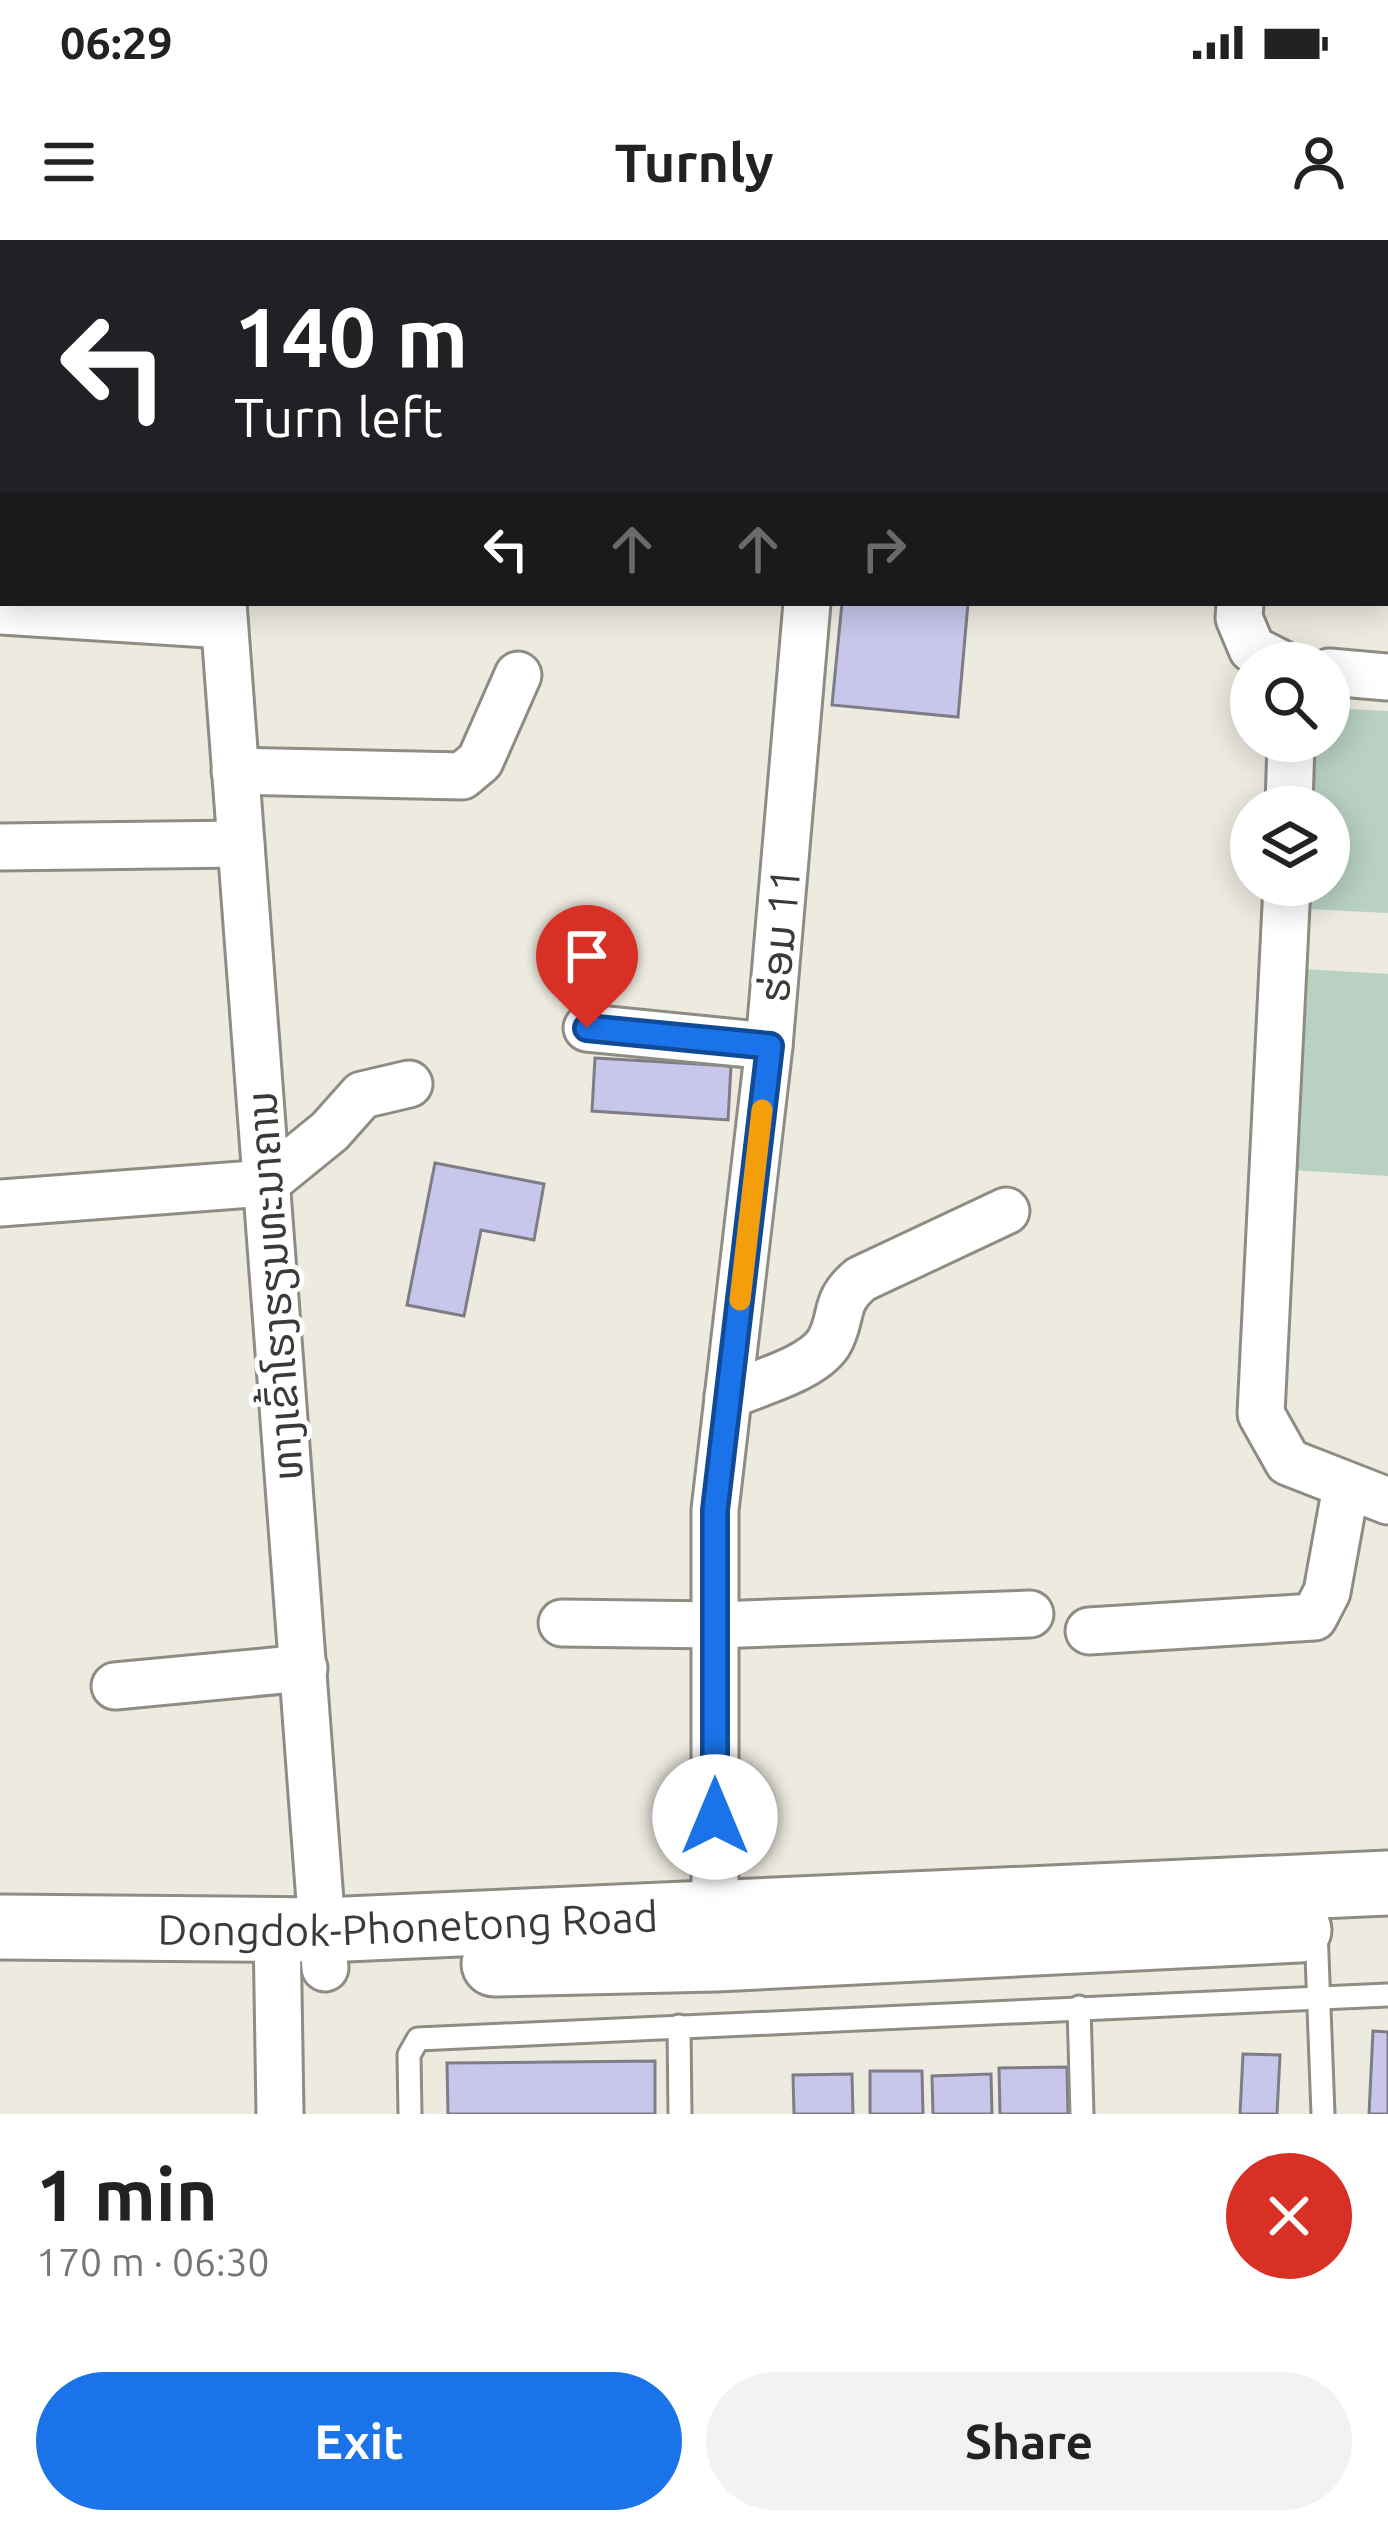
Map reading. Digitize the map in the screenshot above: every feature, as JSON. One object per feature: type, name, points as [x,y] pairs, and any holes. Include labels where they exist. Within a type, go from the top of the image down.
[{"type":"main road","name":"Dongdok-Phonetong Road","points":[[0,1927],[301,1949],[739,1958],[1315,1908],[1388,1883]]},
{"type":"main road","name":"Dongdok-Phonetong Road","points":[[0,1968],[301,1949],[715,1912],[1315,1908],[1388,1926]]},
{"type":"street","name":"ຮ່ອມ 11","points":[[715,1912],[715,1510],[770,1046],[808,606]]},
{"type":"street","points":[[1240,606],[1239,618],[1249,642]]},
{"type":"street","points":[[0,611],[223,614]]},
{"type":"street","name":"ທາງເຂົ້າໂຮງຮຽນທະນາຄານ","points":[[223,614],[304,1668],[301,1949],[280,2114]]},
{"type":"street","points":[[1350,673],[1388,676]]},
{"type":"street","points":[[235,771],[462,776],[480,761],[518,675]]},
{"type":"street","points":[[0,847],[241,844]]},
{"type":"street","points":[[1089,1631],[1314,1617],[1367,1494],[1288,1462],[1261,1414],[1286,906]]},
{"type":"street","points":[[587,1028],[770,1046]]},
{"type":"street","points":[[0,1203],[266,1183],[330,1131],[362,1095],[409,1084]]},
{"type":"street","points":[[728,1396],[817,1356],[830,1341],[842,1294],[860,1279],[1006,1211]]},
{"type":"street","points":[[562,1623],[716,1625],[1030,1614]]},
{"type":"street","points":[[115,1685],[304,1668]]},
{"type":"lane","points":[[1315,1908],[1323,2114]]},
{"type":"lane","points":[[410,2114],[410,2055],[418,2039],[1388,1995]]},
{"type":"lane","points":[[1079,2007],[1082,2114]]},
{"type":"lane","points":[[679,2026],[680,2114]]},
{"type":"green space","points":[[1350,709],[1388,711],[1388,913],[1307,909],[1350,906],[1350,786],[1313,786],[1314,762],[1350,762]]},
{"type":"green space","points":[[1302,969],[1388,974],[1388,1176],[1291,1170]]},
{"type":"building","points":[[842,606],[968,606],[958,717],[832,705]]},
{"type":"building","points":[[595,1058],[731,1066],[728,1120],[592,1111]]},
{"type":"building","points":[[435,1163],[544,1184],[534,1240],[481,1230],[464,1316],[407,1305]]},
{"type":"building","points":[[1373,2031],[1388,2032],[1388,2114],[1369,2114]]},
{"type":"building","points":[[1243,2054],[1280,2055],[1277,2114],[1240,2114]]},
{"type":"building","points":[[655,2061],[655,2114],[448,2114],[447,2063]]},
{"type":"building","points":[[1067,2067],[1068,2114],[1000,2114],[999,2068]]},
{"type":"building","points":[[870,2071],[922,2071],[923,2114],[870,2114]]},
{"type":"building","points":[[852,2074],[853,2114],[794,2114],[793,2075]]},
{"type":"building","points":[[991,2074],[992,2114],[933,2114],[932,2076]]},
{"type":"slow traffic","points":[[740,1300],[762,1110]]},
{"type":"route","points":[[587,1028],[770,1046],[715,1510],[715,1817]]}]
